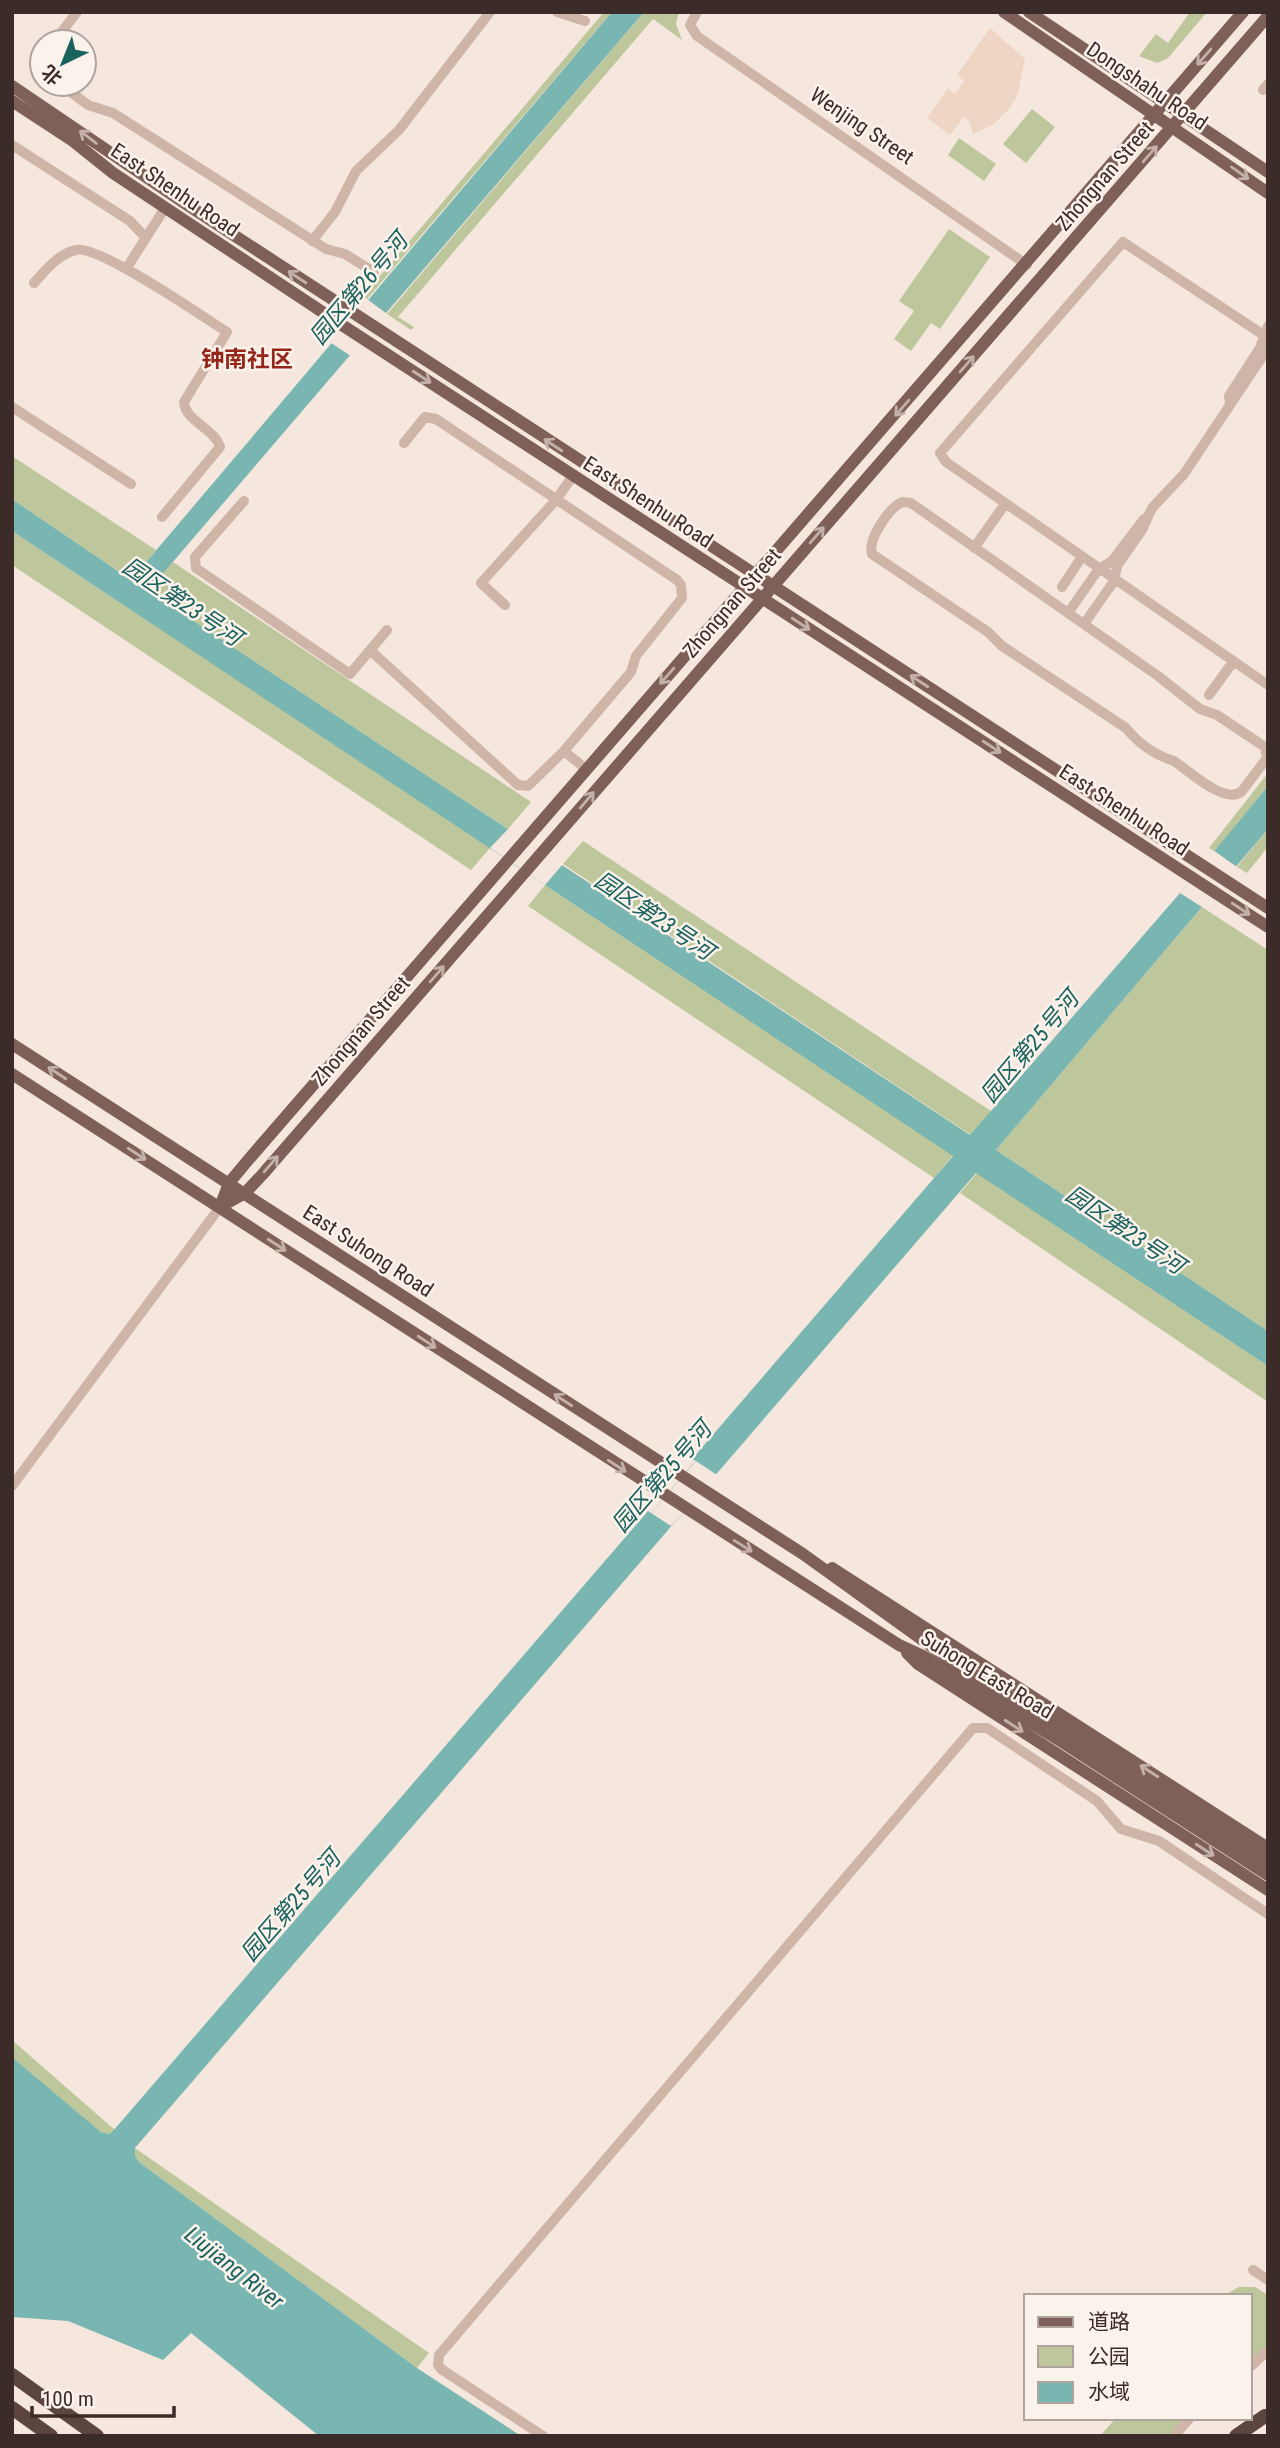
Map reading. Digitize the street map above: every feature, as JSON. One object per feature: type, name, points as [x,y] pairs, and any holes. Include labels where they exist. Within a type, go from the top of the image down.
[{"type":"highway","points":[[12,2375],[97,2436]]},
{"type":"highway","points":[[12,2408],[51,2436]]},
{"type":"highway","points":[[1236,2436],[1266,2414]]},
{"type":"main road","name":"Dongshahu Road","points":[[1004,12],[1268,193]]},
{"type":"main road","name":"Dongshahu Road","points":[[1029,12],[1268,172]]},
{"type":"main road","name":"Zhongnan Street","points":[[220,1208],[229,1183],[743,587],[1027,265],[1243,12]]},
{"type":"main road","name":"Zhongnan Street","points":[[220,1208],[245,1193],[1268,16]]},
{"type":"main road","name":"East Shenhu Road","points":[[12,86],[354,315],[1268,908]]},
{"type":"main road","name":"East Shenhu Road","points":[[12,101],[165,208],[345,327],[1268,926]]},
{"type":"main road","name":"East Suhong Road","points":[[12,1044],[703,1490]]},
{"type":"main road","points":[[12,1074],[220,1208]]},
{"type":"main road","name":"Suhong East Road","points":[[220,1208],[685,1510],[899,1645],[925,1657],[1050,1735],[1268,1875]]},
{"type":"main road","name":"Suhong East Road","points":[[703,1490],[803,1554],[935,1649],[1268,1861]]},
{"type":"main road","points":[[803,1554],[842,1572],[1268,1849]]},
{"type":"main road","points":[[899,1645],[918,1664],[1268,1890]]},
{"type":"main road","points":[[1248,2436],[1266,2414]]},
{"type":"street","points":[[65,28],[77,12]]},
{"type":"street","points":[[312,241],[335,212],[356,171],[399,130],[490,12]]},
{"type":"street","points":[[557,12],[585,21]]},
{"type":"street","name":"Wenjing Street","points":[[697,12],[690,25],[697,36],[1027,265]]},
{"type":"street","points":[[79,98],[88,105],[113,113],[312,241],[331,252],[345,254],[374,272]]},
{"type":"street","points":[[12,145],[130,221],[146,238]]},
{"type":"street","points":[[126,269],[165,208]]},
{"type":"street","points":[[1230,403],[1229,396],[1266,333],[1128,244],[1119,245],[940,453],[946,462],[1081,558],[1267,683]]},
{"type":"street","points":[[34,283],[59,258],[80,249],[126,269],[227,332],[184,402],[186,411],[218,440],[220,447],[162,517]]},
{"type":"street","points":[[1068,613],[1098,569],[1112,561],[1184,474],[1268,348]]},
{"type":"street","points":[[12,407],[131,484]]},
{"type":"street","points":[[371,651],[518,785],[528,786],[564,751],[631,672],[636,656],[682,598],[683,592],[677,580],[430,416],[422,420],[404,443]]},
{"type":"street","points":[[505,605],[481,583],[555,501],[573,476]]},
{"type":"street","points":[[244,501],[195,557],[196,568],[350,674],[387,630]]},
{"type":"street","points":[[906,502],[1068,613],[1200,709],[1217,715],[1265,747],[1267,758],[1242,792],[1237,796],[1225,796],[1174,761],[1135,739],[1126,728],[875,557],[870,547],[893,508],[898,503],[906,502]]},
{"type":"street","points":[[974,548],[1005,504]]},
{"type":"street","points":[[1084,624],[1114,581],[1117,566],[1142,530],[1147,516]]},
{"type":"street","points":[[1062,587],[1081,558]]},
{"type":"street","points":[[1209,695],[1233,662]]},
{"type":"street","points":[[564,751],[586,769]]},
{"type":"street","name":"Zhongnan Street","points":[[12,1486],[220,1208]]},
{"type":"street","points":[[543,2436],[441,2369],[437,2360],[439,2355],[973,1728],[987,1728],[1097,1801],[1121,1829],[1159,1842],[1268,1914]]},
{"type":"street","points":[[1253,2270],[1268,2280]]},
{"type":"street","points":[[1252,2365],[1268,2350]]},
{"type":"street","points":[[1174,2436],[1188,2420]]},
{"type":"green space","points":[[604,12],[612,12],[367,299],[363,296]]},
{"type":"green space","points":[[644,12],[679,12],[676,24],[682,40],[653,19],[398,317],[414,327],[411,330],[387,314]]},
{"type":"green space","points":[[1190,12],[1207,12],[1168,58],[1157,63],[1139,56],[1156,34],[1168,43]]},
{"type":"green space","points":[[1032,109],[1055,127],[1026,163],[1003,144]]},
{"type":"green space","points":[[959,138],[996,164],[984,181],[948,155]]},
{"type":"green space","points":[[949,229],[990,257],[940,329],[931,323],[911,351],[894,339],[914,311],[899,301]]},
{"type":"green space","points":[[12,456],[156,550],[131,580],[12,499]]},
{"type":"green space","points":[[12,531],[490,848],[471,870],[12,565]]},
{"type":"green space","points":[[173,562],[531,802],[508,829],[147,591]]},
{"type":"green space","points":[[1268,773],[1268,786],[1215,852],[1209,848]]},
{"type":"green space","points":[[1268,829],[1268,847],[1247,873],[1237,867]]},
{"type":"green space","points":[[583,841],[991,1111],[971,1135],[563,864]]},
{"type":"green space","points":[[545,885],[953,1155],[934,1178],[528,906]]},
{"type":"green space","points":[[1202,907],[1268,950],[1268,1331],[996,1150]]},
{"type":"green space","points":[[977,1173],[1268,1366],[1268,1402],[960,1193]]},
{"type":"green space","points":[[12,2040],[115,2130],[109,2134],[101,2132],[12,2057]]},
{"type":"green space","points":[[135,2148],[429,2353],[417,2368],[139,2162],[135,2156]]},
{"type":"green space","points":[[1239,2287],[1255,2287],[1268,2295],[1268,2346],[1252,2361],[1252,2294],[1227,2294]]},
{"type":"green space","points":[[1114,2420],[1184,2420],[1170,2436],[1100,2436]]},
{"type":"shaded area","points":[[990,28],[1025,59],[1018,94],[1009,109],[993,125],[973,134],[969,121],[964,117],[950,135],[927,118],[948,88],[955,94],[964,81],[957,75]]},
{"type":"water","name":"Liujiang River","points":[[612,12],[644,12],[148,591],[970,1135],[1180,893],[1268,786],[1268,829],[996,1150],[1268,1331],[1268,1366],[976,1173],[135,2148],[135,2156],[139,2162],[417,2368],[521,2436],[319,2436],[191,2333],[163,2360],[68,2321],[12,2317],[12,2057],[101,2132],[109,2134],[113,2131],[648,1511],[651,1513],[696,1461],[692,1459],[953,1156],[12,531],[12,499],[131,580]]},
{"type":"pier","points":[[367,299],[387,314],[351,356],[331,343]]},
{"type":"pier","points":[[508,829],[563,864],[545,885],[490,848]]},
{"type":"pier","points":[[1213,850],[1237,867],[1202,907],[1180,893]]},
{"type":"pier","points":[[696,1461],[717,1475],[671,1526],[651,1513]]},
{"type":"district","name":"钟南社区","points":[[247,359]]},
{"type":"water label","name":"园区第26号河","points":[[359,289]]},
{"type":"water label","name":"园区第23号河","points":[[182,602]]},
{"type":"water label","name":"园区第23号河","points":[[654,916]]},
{"type":"water label","name":"园区第25号河","points":[[1030,1047]]},
{"type":"water label","name":"园区第23号河","points":[[1125,1230]]},
{"type":"water label","name":"园区第25号河","points":[[662,1477]]},
{"type":"water label","name":"园区第25号河","points":[[291,1906]]}]
